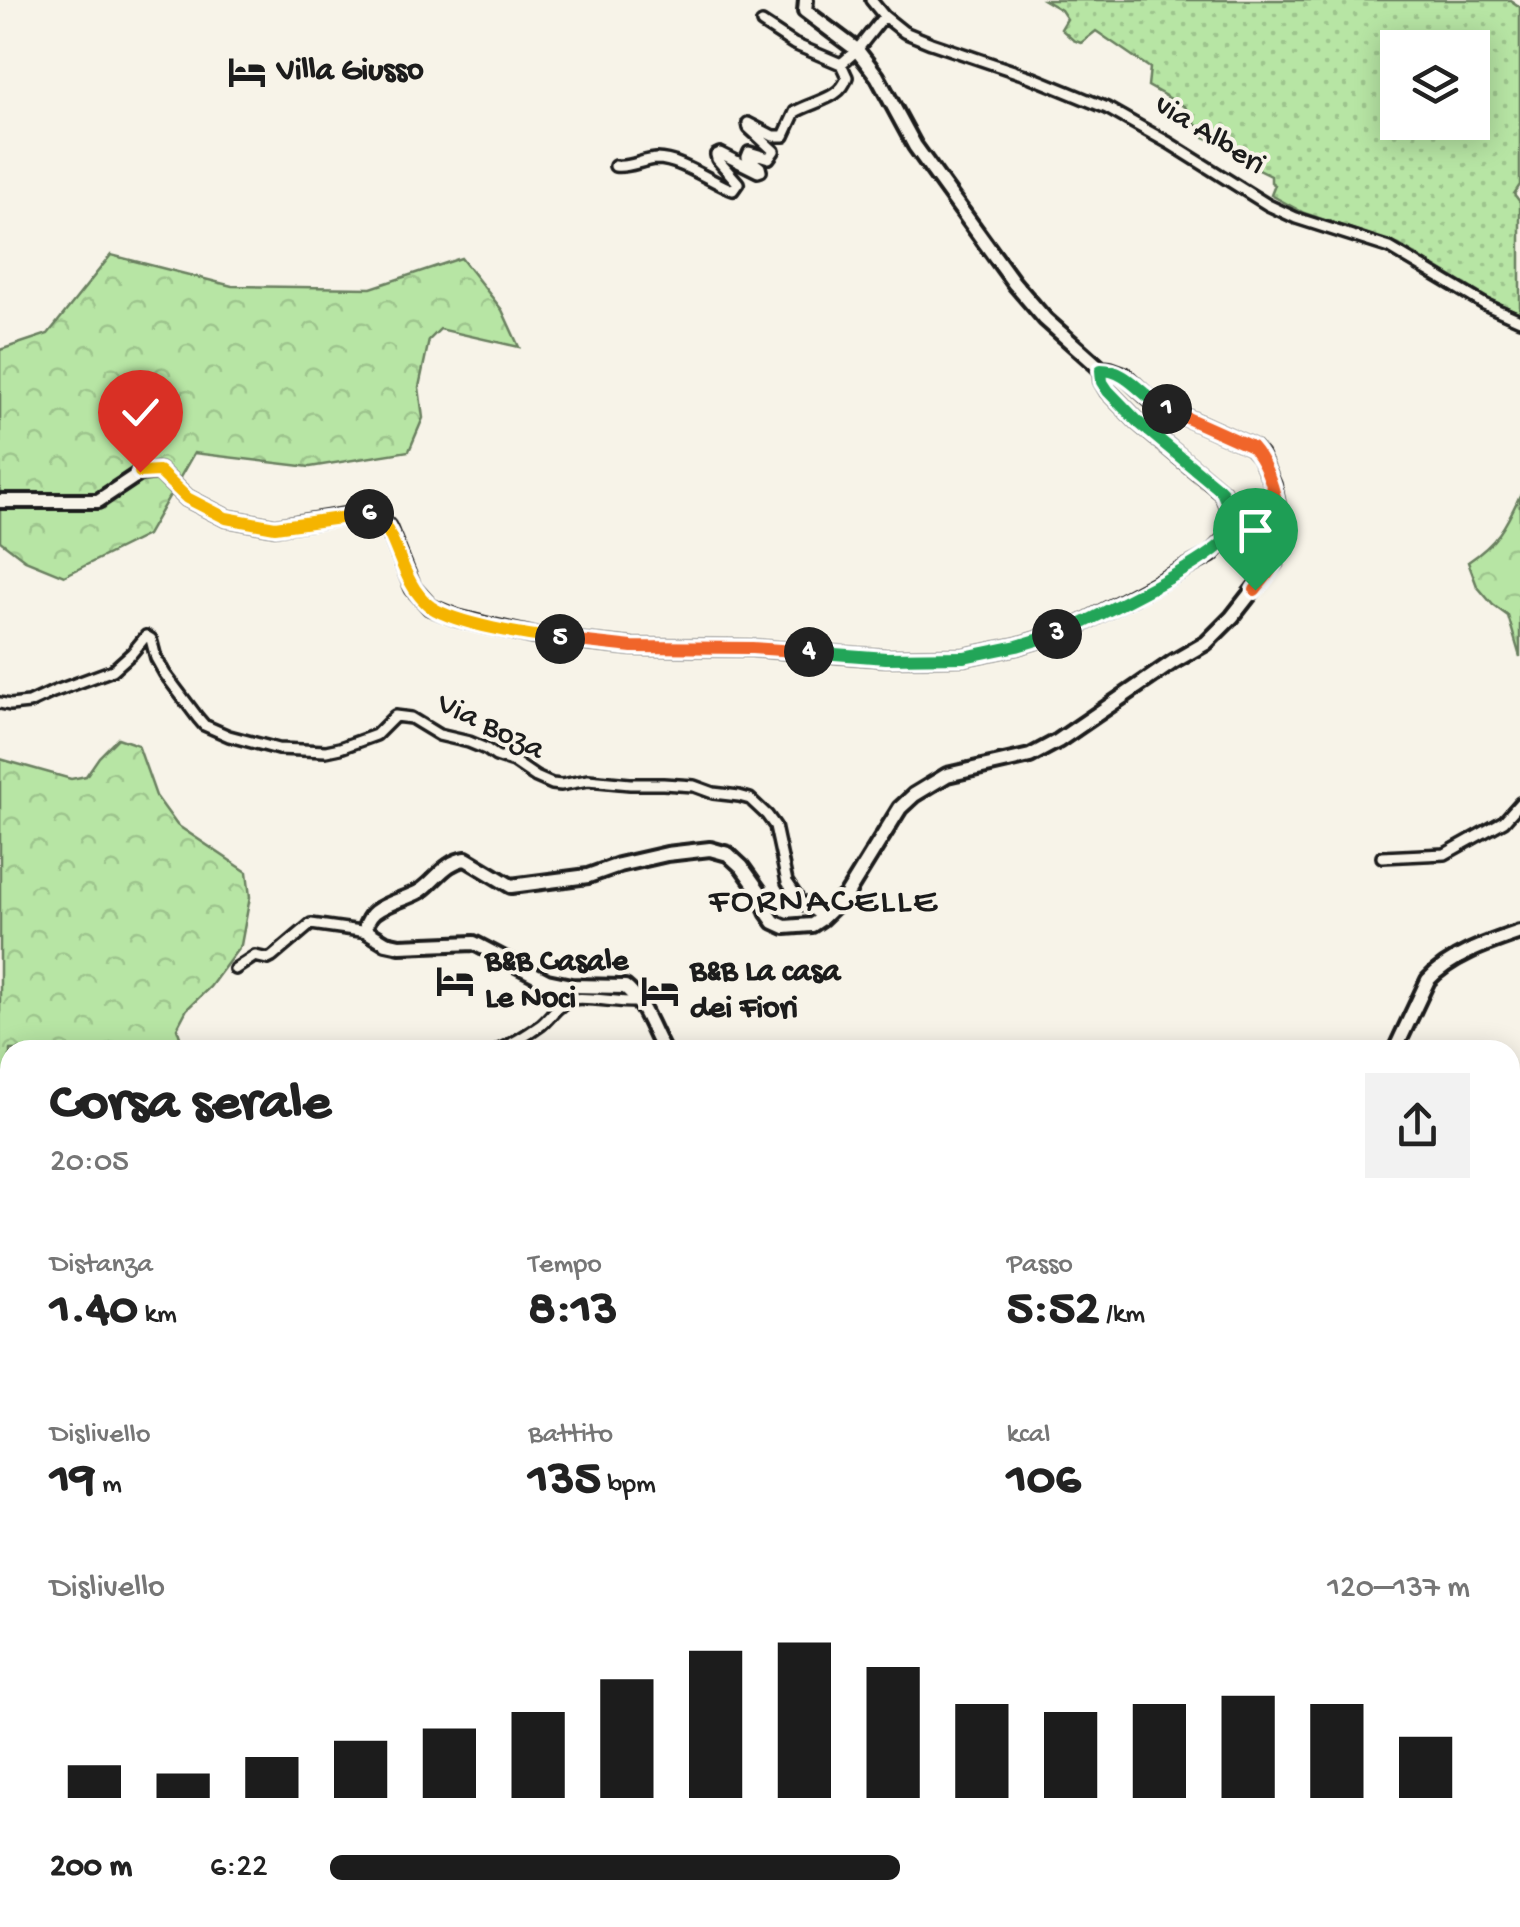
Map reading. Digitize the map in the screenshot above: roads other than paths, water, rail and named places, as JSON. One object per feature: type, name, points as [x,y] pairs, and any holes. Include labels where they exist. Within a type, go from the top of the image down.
[{"type":"street","points":[[0,500],[98,500],[140,472],[159,471],[187,498],[226,518],[275,527],[376,514],[388,527],[412,588],[430,607],[456,618],[539,637],[632,647],[752,648],[886,658],[964,657],[1070,630],[1210,555],[1228,536],[1233,519],[1222,492],[1138,422],[1108,391],[1101,370],[1014,283],[915,146],[877,76],[857,50],[806,11],[806,0]]},
{"type":"street","name":"via Alberi","points":[[871,0],[896,28],[1108,108],[1268,205],[1390,248],[1484,304],[1520,320]]},
{"type":"street","points":[[841,64],[884,16]]},
{"type":"street","points":[[615,166],[627,168],[657,159],[701,173],[733,190],[738,183],[717,160],[720,152],[760,171],[747,157],[749,152],[769,158],[774,151],[748,128],[748,123],[767,134],[784,136],[795,112],[837,94],[847,77],[841,64],[794,44],[762,22]]},
{"type":"street","points":[[368,932],[366,925],[374,913],[418,892],[458,860],[466,859],[511,886],[588,876],[619,865],[710,848],[728,854],[742,866],[774,922],[792,927],[812,925],[847,894],[900,808],[914,796],[947,775],[1030,756],[1206,644],[1276,562],[1279,515],[1269,476],[1252,447],[1154,403],[1124,375],[1101,370]]},
{"type":"street","name":"Via Boza","points":[[0,703],[29,703],[113,670],[146,636],[152,639],[164,674],[204,725],[229,736],[304,752],[340,748],[376,735],[395,716],[404,716],[439,735],[469,742],[514,762],[552,784],[588,780],[694,786],[750,799],[774,826],[787,882],[798,899],[822,919]]},
{"type":"street","points":[[1382,857],[1445,854],[1504,821],[1520,803]]},
{"type":"street","points":[[235,969],[255,956],[272,957],[311,924],[368,932],[400,946],[474,942],[547,981],[571,986],[625,987],[638,1002],[657,1040]]},
{"type":"street","points":[[1401,1040],[1428,980],[1436,971],[1450,961],[1520,932]]},
{"type":"street","points":[[518,1040],[565,1002],[576,998],[638,1002]]},
{"type":"place","name":"Villa Giusso","points":[[247,72]]},
{"type":"place","name":"B&B Casale Le Noci","points":[[455,981]]},
{"type":"place","name":"B&B La casa dei Fiori","points":[[660,991]]},
{"type":"district","name":"FORNACELLE","points":[[824,903]]}]
